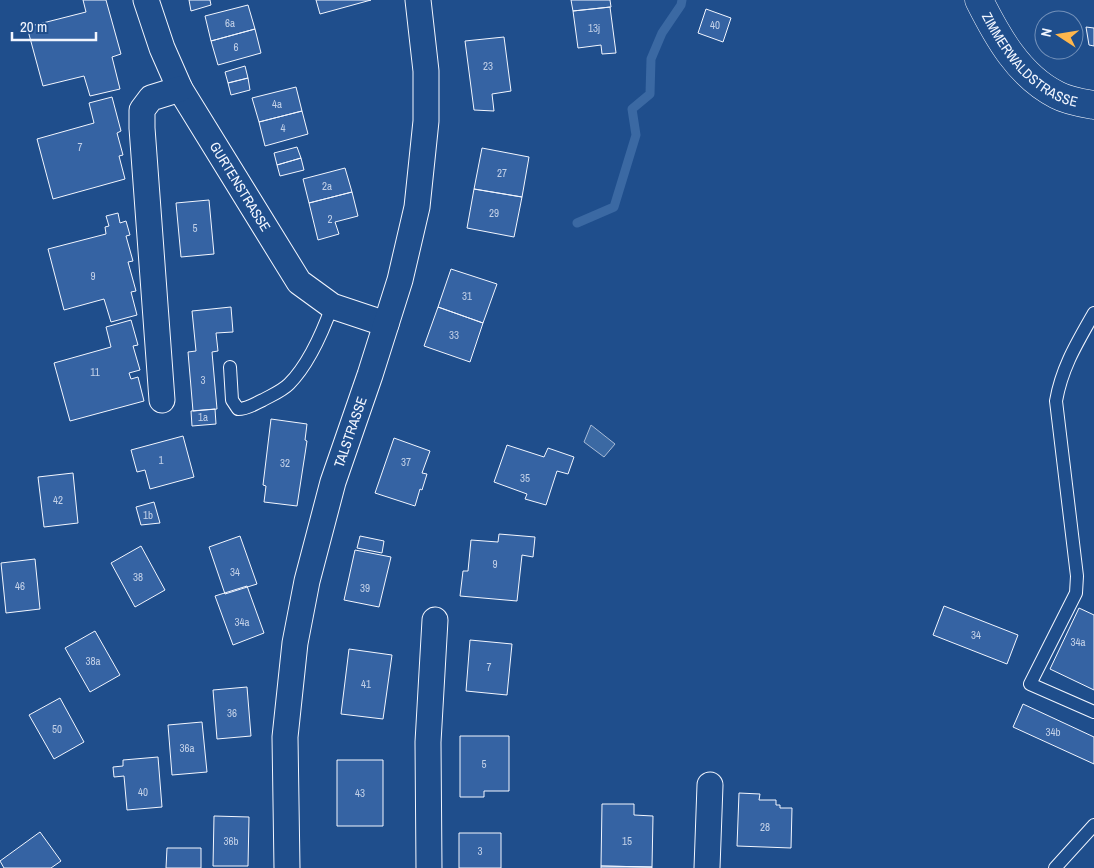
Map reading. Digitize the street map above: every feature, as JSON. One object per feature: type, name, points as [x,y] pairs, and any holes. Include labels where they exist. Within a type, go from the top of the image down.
[{"type":"street","name":"GURTENSTRASSE","points":[[146,0],[162,48],[180,89],[299,282],[332,306],[386,324]]},
{"type":"street","name":"TALSTRASSE","points":[[287,868],[285,738],[295,643],[307,580],[333,482],[400,280],[418,207],[426,120],[426,71],[418,0]]},
{"type":"street","name":"ZIMMERWALDSTRASSE","points":[[979,0],[993,28],[1015,60],[1035,80],[1057,95],[1094,105]]},
{"type":"street","points":[[162,400],[142,110],[151,98],[180,89]]},
{"type":"street","points":[[429,868],[428,742],[435,620]]},
{"type":"street","points":[[707,868],[710,785]]},
{"type":"lane","points":[[230,367],[232,400],[238,409],[246,409],[275,394],[288,384],[301,369],[324,327],[332,306]]},
{"type":"lane","points":[[1094,313],[1068,358],[1060,381],[1056,401],[1077,576],[1076,593],[1030,684],[1094,712]]},
{"type":"lane","points":[[1055,868],[1094,825]]},
{"type":"water","points":[[591,425],[615,444],[604,457],[584,442]]},
{"type":"building","points":[[83,0],[106,0],[121,54],[112,57],[120,89],[90,96],[84,76],[43,86],[27,27],[86,12]]},
{"type":"building","points":[[189,0],[210,0],[211,5],[191,11]]},
{"type":"building","points":[[316,0],[371,0],[320,14]]},
{"type":"building","points":[[571,0],[610,0],[611,7],[573,11]]},
{"type":"building","points":[[248,5],[255,29],[211,41],[205,16]]},
{"type":"building","points":[[610,7],[616,53],[602,54],[601,45],[578,48],[573,11]]},
{"type":"building","points":[[706,9],[731,18],[723,42],[698,33]]},
{"type":"building","points":[[1086,27],[1094,28],[1094,46],[1089,45]]},
{"type":"building","points":[[255,29],[261,53],[218,65],[211,41]]},
{"type":"building","points":[[504,37],[511,91],[492,94],[494,111],[474,110],[465,41]]},
{"type":"building","points":[[245,66],[248,78],[228,83],[225,72]]},
{"type":"building","points":[[248,78],[250,90],[231,95],[228,83]]},
{"type":"building","points":[[296,87],[302,111],[259,122],[252,98]]},
{"type":"building","points":[[112,97],[121,131],[117,133],[123,155],[119,156],[125,179],[53,199],[37,139],[94,123],[89,103]]},
{"type":"building","points":[[302,111],[308,134],[265,146],[259,122]]},
{"type":"building","points":[[297,147],[301,158],[277,165],[274,153]]},
{"type":"building","points":[[482,148],[529,157],[522,197],[474,189]]},
{"type":"building","points":[[301,158],[304,170],[280,176],[277,165]]},
{"type":"building","points":[[345,168],[352,192],[309,203],[303,179]]},
{"type":"building","points":[[474,189],[522,197],[514,237],[467,228]]},
{"type":"building","points":[[352,192],[358,216],[335,222],[339,234],[318,240],[309,203]]},
{"type":"building","points":[[209,200],[214,254],[181,257],[176,203]]},
{"type":"building","points":[[118,213],[120,223],[126,221],[130,235],[126,236],[133,261],[128,262],[136,291],[131,292],[137,315],[111,322],[104,299],[64,310],[48,249],[106,234],[105,227],[109,226],[106,216]]},
{"type":"building","points":[[451,269],[497,284],[483,323],[438,307]]},
{"type":"building","points":[[231,307],[233,332],[216,333],[218,351],[212,352],[217,409],[193,411],[188,352],[196,351],[192,311]]},
{"type":"building","points":[[438,307],[483,323],[470,362],[424,346]]},
{"type":"building","points":[[131,320],[138,345],[133,346],[140,370],[129,373],[131,379],[138,377],[144,401],[70,421],[54,363],[111,347],[106,327]]},
{"type":"building","points":[[215,409],[216,424],[192,426],[191,411]]},
{"type":"building","points":[[271,419],[307,424],[305,440],[307,441],[297,506],[264,502],[266,486],[263,485]]},
{"type":"building","points":[[183,436],[194,477],[150,489],[145,470],[137,472],[131,450]]},
{"type":"building","points":[[394,438],[430,451],[422,473],[427,474],[415,506],[375,493]]},
{"type":"building","points":[[507,445],[544,457],[548,448],[574,457],[568,474],[557,471],[546,505],[525,499],[527,494],[494,482]]},
{"type":"building","points":[[73,473],[78,523],[44,527],[38,477]]},
{"type":"building","points":[[154,502],[160,523],[141,525],[136,507]]},
{"type":"building","points":[[499,534],[535,537],[533,557],[522,555],[517,601],[460,596],[463,571],[468,571],[471,540],[498,542]]},
{"type":"building","points":[[240,536],[257,584],[225,594],[209,547]]},
{"type":"building","points":[[360,536],[384,541],[382,553],[357,548]]},
{"type":"building","points":[[141,546],[165,590],[135,607],[111,563]]},
{"type":"building","points":[[355,550],[391,557],[379,607],[344,600]]},
{"type":"building","points":[[35,559],[40,609],[6,613],[1,563]]},
{"type":"building","points":[[247,586],[264,633],[233,645],[215,596]]},
{"type":"building","points":[[944,606],[1018,635],[1007,664],[933,635]]},
{"type":"building","points":[[1079,608],[1094,615],[1094,690],[1050,669]]},
{"type":"building","points":[[95,631],[120,675],[90,692],[65,648]]},
{"type":"building","points":[[470,640],[512,644],[507,695],[466,691]]},
{"type":"building","points":[[349,649],[392,655],[383,719],[341,714]]},
{"type":"building","points":[[247,687],[251,736],[217,739],[213,690]]},
{"type":"building","points":[[60,698],[84,742],[54,759],[29,715]]},
{"type":"building","points":[[1023,704],[1094,737],[1094,764],[1013,727]]},
{"type":"building","points":[[202,722],[207,772],[172,775],[168,725]]},
{"type":"building","points":[[460,736],[509,736],[509,791],[484,791],[484,797],[460,797]]},
{"type":"building","points":[[158,757],[162,807],[127,810],[124,776],[114,777],[113,767],[123,766],[123,760]]},
{"type":"building","points":[[337,760],[383,760],[383,826],[337,826]]},
{"type":"building","points":[[739,793],[760,794],[759,800],[776,800],[776,805],[780,805],[780,808],[792,808],[791,848],[737,846]]},
{"type":"building","points":[[602,804],[634,804],[634,815],[653,816],[652,867],[601,866]]},
{"type":"building","points":[[214,816],[249,817],[248,866],[213,866]]},
{"type":"building","points":[[40,832],[61,861],[51,868],[4,868],[0,861]]},
{"type":"building","points":[[459,833],[501,833],[501,868],[459,868]]},
{"type":"building","points":[[167,848],[201,848],[201,868],[166,868]]},
{"type":"building","points":[[601,866],[652,867],[652,868],[601,868]]},
{"type":"waterway","points":[[577,223],[614,207],[636,135],[632,109],[650,94],[651,59],[662,33],[681,5],[682,0]]}]
